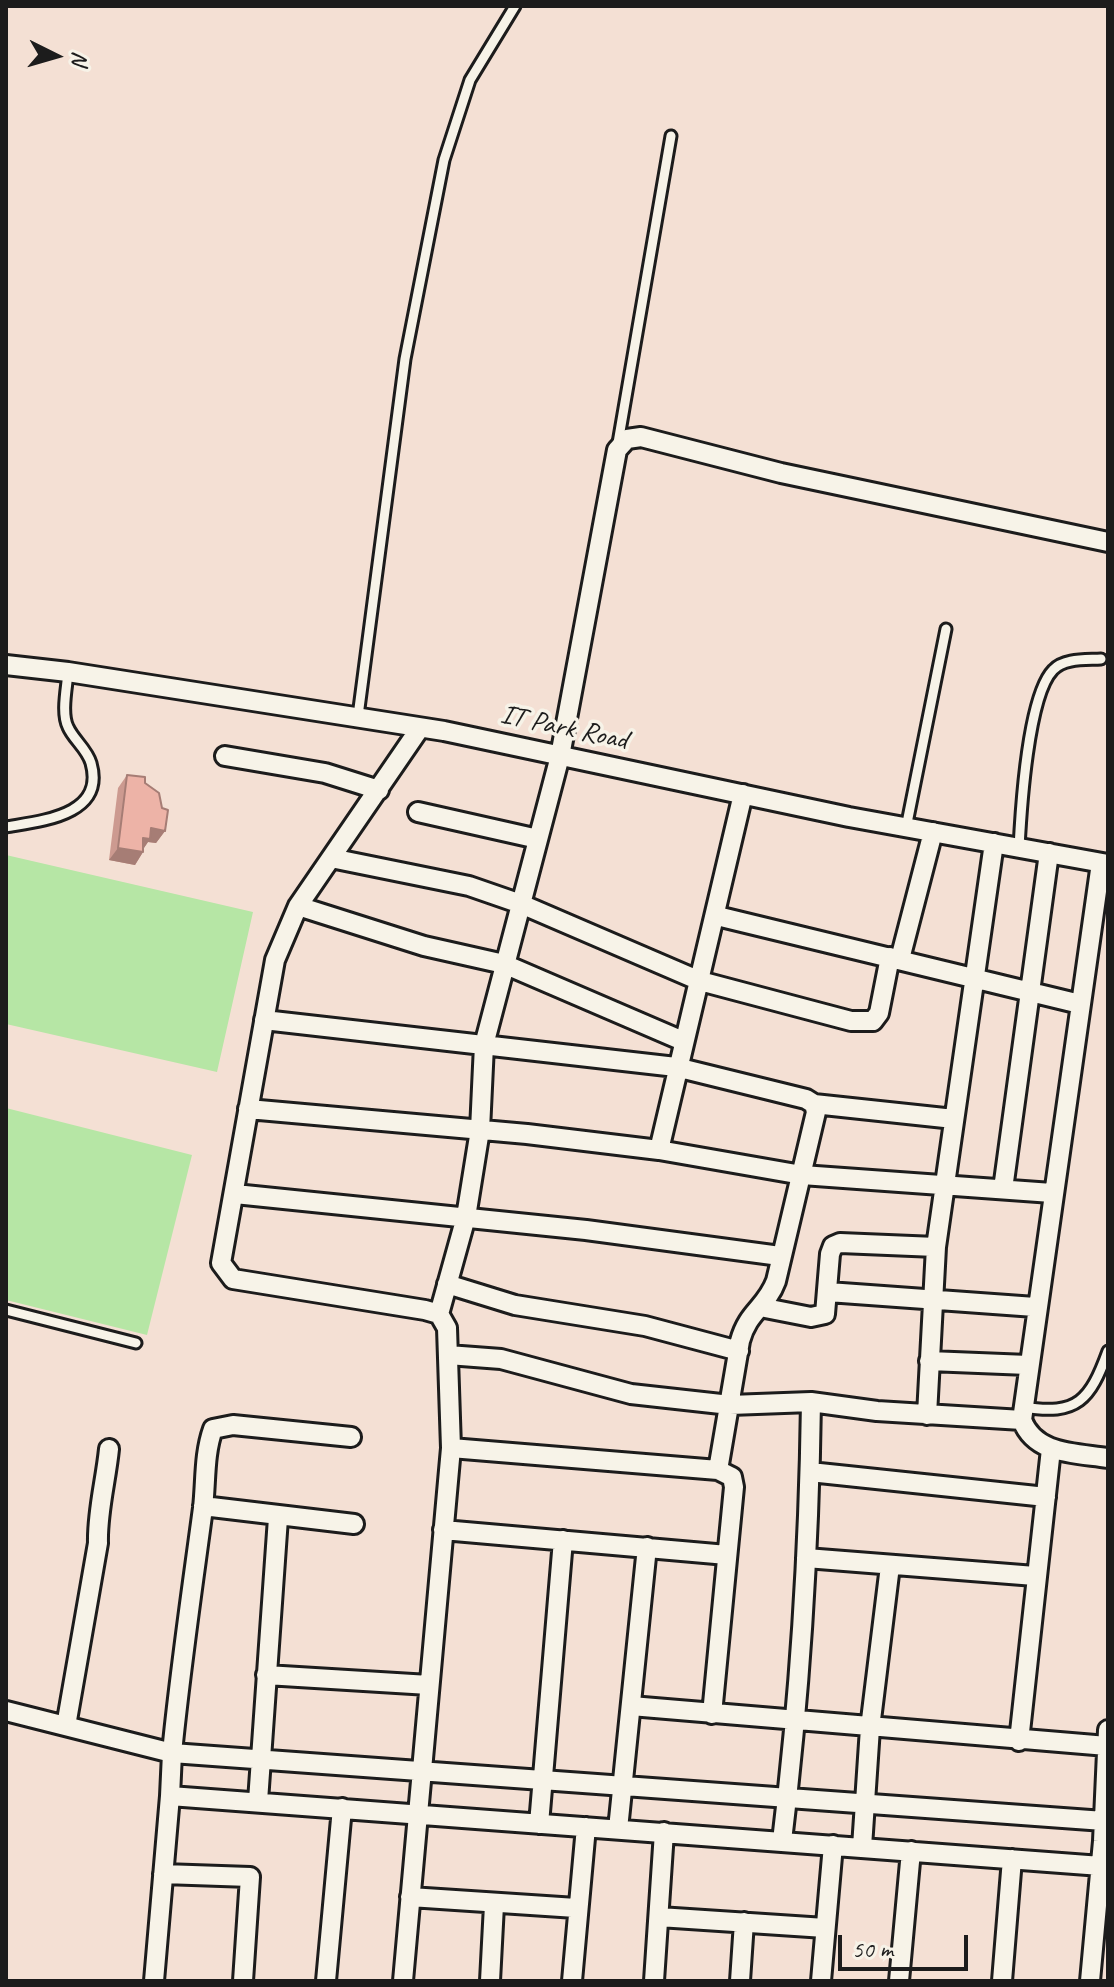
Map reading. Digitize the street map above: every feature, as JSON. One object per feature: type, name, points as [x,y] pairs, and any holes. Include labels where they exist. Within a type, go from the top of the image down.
[{"type":"street","points":[[403,1981],[451,1448],[447,1328],[439,1314],[466,1217],[480,1130],[484,1045],[560,756],[617,450],[627,439],[641,437],[781,473],[1108,542]]},
{"type":"street","name":"IT Park Road","points":[[6,665],[358,716],[906,828],[1104,863]]},
{"type":"street","points":[[420,728],[298,906],[275,960],[221,1263],[225,1273],[233,1279],[439,1314]]},
{"type":"street","points":[[225,756],[325,773],[379,790]]},
{"type":"street","points":[[659,1150],[676,1067],[717,916],[743,794]]},
{"type":"street","points":[[418,812],[538,839]]},
{"type":"street","points":[[331,858],[469,886],[521,904],[700,981],[865,1023],[879,1013],[933,832]]},
{"type":"street","points":[[927,1415],[936,1247],[994,843]]},
{"type":"street","points":[[1003,1189],[1049,853]]},
{"type":"street","points":[[1104,863],[1080,1004],[1022,1414],[1033,1440],[1051,1449],[1108,1458]]},
{"type":"street","points":[[298,906],[424,946],[504,964],[683,1041]]},
{"type":"street","points":[[717,916],[1080,1004]]},
{"type":"street","points":[[264,1020],[676,1067],[806,1099],[814,1104],[954,1119]]},
{"type":"street","points":[[718,1470],[745,1322],[771,1294],[802,1175],[816,1112],[814,1104]]},
{"type":"street","points":[[248,1109],[659,1150],[802,1175],[1052,1193]]},
{"type":"street","points":[[235,1194],[466,1217],[780,1256]]},
{"type":"street","points":[[760,1307],[819,1317],[825,1314],[833,1246],[840,1243],[936,1247]]},
{"type":"street","points":[[447,1284],[515,1305],[645,1326],[739,1351]]},
{"type":"street","points":[[828,1292],[1035,1307]]},
{"type":"street","points":[[448,1355],[501,1359],[631,1394],[730,1405],[811,1402],[927,1415],[1022,1414]]},
{"type":"street","points":[[929,1361],[1028,1365]]},
{"type":"street","points":[[782,1841],[795,1721],[806,1558],[811,1402]]},
{"type":"street","points":[[154,1981],[182,1647],[203,1506],[208,1443],[213,1429],[222,1425],[351,1437]]},
{"type":"street","points":[[451,1448],[718,1470],[732,1477],[734,1487],[712,1714]]},
{"type":"street","points":[[66,1726],[98,1543],[97,1521],[103,1507],[109,1449]]},
{"type":"street","points":[[1019,1741],[1051,1449]]},
{"type":"street","points":[[810,1472],[1046,1497]]},
{"type":"street","points":[[203,1506],[278,1518],[354,1524]]},
{"type":"street","points":[[258,1801],[278,1518]]},
{"type":"street","points":[[443,1530],[727,1555]]},
{"type":"street","points":[[539,1824],[563,1540]]},
{"type":"street","points":[[618,1829],[647,1547]]},
{"type":"street","points":[[806,1558],[1035,1576]]},
{"type":"street","points":[[862,1847],[870,1728],[890,1566]]},
{"type":"street","points":[[266,1675],[429,1685]]},
{"type":"street","points":[[631,1706],[1019,1741],[1107,1738],[1106,1842],[1090,1981]]},
{"type":"street","points":[[6,1711],[172,1753],[543,1782],[865,1801],[1104,1821]]},
{"type":"street","points":[[170,1796],[1101,1866]]},
{"type":"street","points":[[326,1981],[342,1808]]},
{"type":"street","points":[[572,1981],[576,1908],[586,1827]]},
{"type":"street","points":[[654,1981],[664,1832]]},
{"type":"street","points":[[821,1981],[833,1845]]},
{"type":"street","points":[[899,1981],[911,1851]]},
{"type":"street","points":[[1002,1981],[1012,1859]]},
{"type":"street","points":[[163,1874],[250,1877],[243,1981]]},
{"type":"street","points":[[410,1897],[494,1905],[576,1908]]},
{"type":"street","points":[[490,1981],[494,1905]]},
{"type":"street","points":[[659,1917],[825,1928]]},
{"type":"street","points":[[740,1981],[744,1922]]},
{"type":"lane","points":[[358,716],[405,359],[444,160],[470,80],[515,6]]},
{"type":"lane","points":[[617,450],[671,136]]},
{"type":"lane","points":[[906,828],[946,629]]},
{"type":"lane","points":[[1019,848],[1023,789],[1040,694],[1053,669],[1068,661],[1101,659]]},
{"type":"lane","points":[[6,827],[65,816],[81,804],[91,786],[91,764],[66,725],[68,672]]},
{"type":"lane","points":[[6,1310],[136,1343]]},
{"type":"lane","points":[[1022,1414],[1065,1410],[1082,1401],[1091,1390],[1108,1351]]},
{"type":"green space","points":[[6,855],[253,912],[217,1072],[6,1024]]},
{"type":"green space","points":[[6,1108],[192,1155],[147,1335],[6,1300]]},
{"type":"building","points":[[127,775],[145,777],[145,783],[159,793],[162,808],[168,810],[165,831],[151,828],[150,839],[143,838],[143,852],[118,848]]}]
